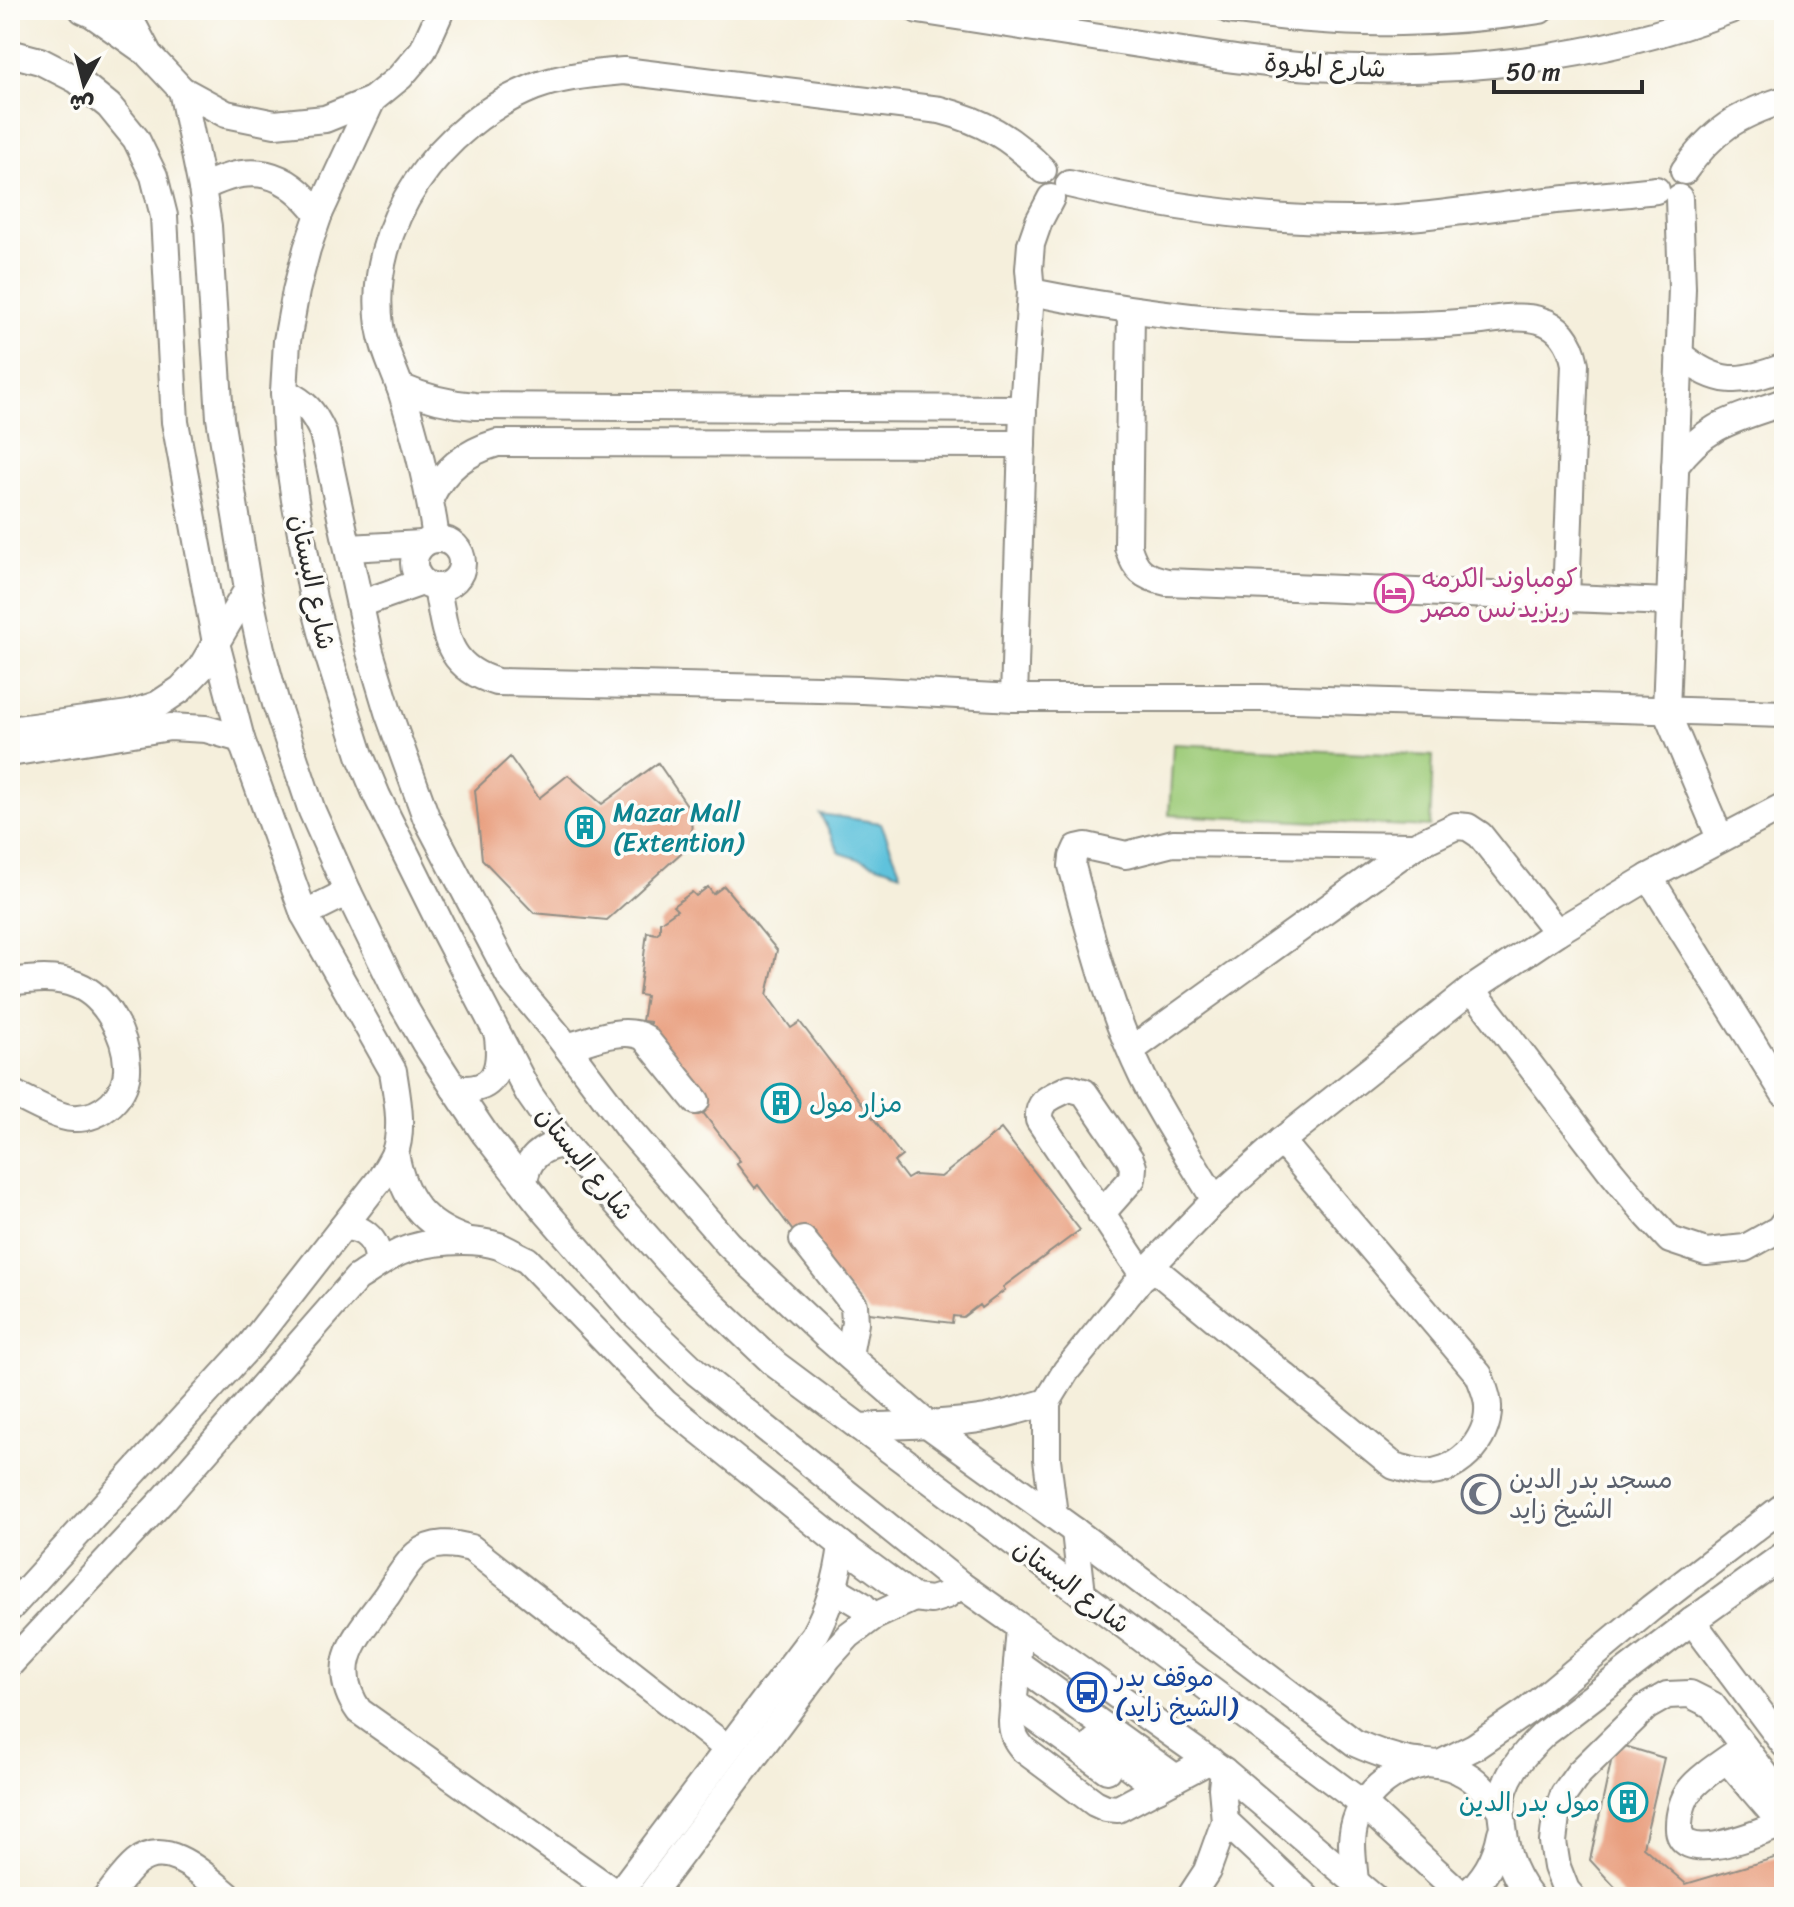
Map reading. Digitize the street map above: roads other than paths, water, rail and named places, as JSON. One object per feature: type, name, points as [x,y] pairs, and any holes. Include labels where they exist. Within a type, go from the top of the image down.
[{"type":"street","points":[[83,10],[102,20],[149,55],[182,90],[226,114],[275,124],[325,119],[372,100],[400,77],[423,50],[441,10]]},
{"type":"street","points":[[127,10],[149,55]]},
{"type":"street","name":"شارع المروة","points":[[918,10],[1211,56],[1365,69],[1461,67],[1535,59],[1617,44],[1730,10]]},
{"type":"street","name":"شارع المروة","points":[[1229,10],[1307,19],[1397,23],[1491,17],[1540,10]]},
{"type":"street","points":[[10,53],[40,61],[77,80],[109,106],[136,139],[154,176],[164,216],[175,422],[216,643],[241,739],[304,914],[393,1071],[398,1132],[395,1153],[398,1174],[406,1192],[433,1224],[451,1234],[498,1246],[527,1260],[665,1403],[842,1545],[914,1598],[931,1600],[947,1595],[961,1585]]},
{"type":"street","points":[[1014,698],[1031,244],[1039,221],[1068,176],[1063,170],[1057,167],[1043,170],[1006,137],[973,120],[940,110],[624,71],[578,75],[534,87],[494,107],[457,135],[426,168],[402,207],[389,236],[381,266],[378,297],[380,328],[388,359],[400,387],[430,498],[429,541],[416,552],[413,563],[415,573],[430,585],[456,658],[481,678],[497,682],[863,690],[1014,698],[1261,698],[1784,714]]},
{"type":"street","points":[[182,90],[209,238],[220,418],[261,649],[312,811],[403,1005],[454,1088],[524,1183],[633,1312],[696,1372],[961,1585],[1217,1765],[1364,1889]]},
{"type":"street","name":"شارع البستان","points":[[372,100],[319,214],[296,291],[287,341],[284,392],[287,446],[313,598],[360,755],[377,796],[529,1094],[564,1144],[678,1272],[775,1364],[1363,1804],[1464,1897]]},
{"type":"street","points":[[1060,191],[1245,216],[1317,220],[1441,215],[1525,203],[1668,194],[1688,189],[1684,171],[1718,131],[1740,117],[1784,100]]},
{"type":"street","points":[[202,188],[222,177],[244,173],[267,175],[297,189],[319,214]]},
{"type":"street","points":[[1668,194],[1682,275],[1666,711],[1720,838]]},
{"type":"street","points":[[1031,292],[1131,310],[1248,323],[1326,326],[1433,324],[1522,317],[1552,325],[1564,335],[1572,348],[1575,364],[1566,598]]},
{"type":"street","points":[[169,302],[212,301]]},
{"type":"street","points":[[1131,310],[1128,547],[1132,560],[1141,572],[1153,579],[1669,602]]},
{"type":"street","points":[[1679,354],[1695,368],[1715,377],[1736,380],[1758,377],[1784,367]]},
{"type":"street","points":[[400,387],[429,399],[475,406],[1023,409]]},
{"type":"street","points":[[284,392],[302,401],[316,416],[323,433],[370,652],[426,817],[511,979],[630,1131],[728,1244],[927,1424],[1054,1515],[1355,1743],[1390,1757],[1460,1771],[1478,1783],[1502,1817],[1493,1862],[1481,1881],[1464,1897]]},
{"type":"street","points":[[1675,466],[1704,435],[1723,424],[1784,402]]},
{"type":"street","points":[[721,443],[724,407]]},
{"type":"street","points":[[430,498],[457,462],[469,453],[497,443],[1022,444]]},
{"type":"street","points":[[349,548],[450,542],[462,558],[462,569],[457,579],[448,586],[430,585],[360,604]]},
{"type":"street","points":[[10,730],[129,714],[157,705],[181,689],[201,668],[248,589]]},
{"type":"street","points":[[343,698],[370,652]]},
{"type":"street","points":[[10,753],[170,727],[206,729],[241,739]]},
{"type":"street","points":[[1054,1515],[1047,1459],[1047,1402],[1066,1371],[1148,1271],[1215,1200],[1281,1141],[1472,989],[1557,932],[1649,877],[1784,806]]},
{"type":"street","points":[[1131,1050],[1414,846],[1456,826],[1468,827],[1480,835],[1557,932]]},
{"type":"street","points":[[1215,1200],[1143,1078],[1105,988],[1072,866],[1077,848],[1086,846],[1126,855],[1173,843],[1414,846]]},
{"type":"street","points":[[1649,877],[1784,1093]]},
{"type":"street","points":[[304,914],[348,892]]},
{"type":"street","points":[[10,982],[56,978],[79,986],[99,1000],[113,1019],[127,1065],[124,1085],[114,1101],[101,1112],[85,1118],[68,1119],[10,1092]]},
{"type":"street","points":[[1472,989],[1609,1169],[1670,1240],[1706,1252],[1745,1248],[1779,1229],[1784,1222]]},
{"type":"street","points":[[454,1088],[477,1088],[494,1075],[499,1066],[498,1033]]},
{"type":"street","points":[[567,1047],[620,1033],[640,1034],[696,1101]]},
{"type":"street","points":[[1101,1214],[1148,1271],[1394,1466],[1420,1473],[1440,1471],[1467,1456],[1484,1431],[1488,1405],[1479,1375],[1281,1141]]},
{"type":"street","points":[[524,1183],[533,1157],[548,1147],[564,1144]]},
{"type":"street","points":[[10,1608],[252,1343],[381,1178],[395,1153]]},
{"type":"street","points":[[343,1227],[366,1234],[376,1247],[378,1264]]},
{"type":"street","points":[[803,1240],[854,1305],[855,1323],[849,1355]]},
{"type":"street","points":[[10,1664],[148,1516],[357,1278],[402,1251],[436,1243],[470,1241]]},
{"type":"street","points":[[576,1309],[607,1281]]},
{"type":"street","points":[[859,1427],[987,1418],[1047,1402]]},
{"type":"street","points":[[120,1488],[148,1516]]},
{"type":"street","points":[[1364,1889],[1352,1840],[1363,1804],[1375,1788],[1408,1767],[1434,1764],[1486,1739],[1527,1711],[1651,1608],[1780,1516]]},
{"type":"street","points":[[1075,1531],[1082,1594]]},
{"type":"street","points":[[727,1748],[471,1548],[452,1543],[433,1546],[416,1555],[351,1645],[344,1665],[349,1697],[359,1711],[618,1896],[814,1635],[835,1589],[842,1545]]},
{"type":"street","points":[[1530,1897],[1507,1856],[1502,1817],[1501,1803],[1514,1767],[1544,1734],[1784,1555]]},
{"type":"street","points":[[835,1589],[862,1605],[873,1617]]},
{"type":"street","points":[[649,1897],[828,1658],[849,1635],[873,1617],[914,1598]]},
{"type":"street","points":[[1692,1621],[1784,1744]]},
{"type":"street","points":[[1014,1692],[1020,1628]]},
{"type":"street","points":[[1014,1692],[1151,1792]]},
{"type":"street","points":[[1014,1692],[1151,1792]]},
{"type":"street","points":[[1566,1895],[1553,1842],[1556,1817],[1564,1794],[1579,1773],[1646,1707],[1667,1695],[1690,1694],[1712,1705],[1736,1753],[1783,1816],[1747,1837],[1699,1848],[1687,1843],[1678,1829],[1681,1810],[1692,1787],[1736,1753]]},
{"type":"street","points":[[1486,1739],[1492,1755],[1514,1767]]},
{"type":"street","points":[[1151,1792],[1217,1765]]},
{"type":"street","points":[[1190,1897],[1207,1871],[1225,1821],[1217,1765]]},
{"type":"street","points":[[1225,1821],[1306,1897]]},
{"type":"street","points":[[107,1897],[137,1861],[151,1855],[182,1859],[230,1897]]},
{"type":"water","points":[[820,814],[881,823],[901,873],[840,853]]},
{"type":"place","name":"كومباوند الكرمه ريزيدنس مصر","points":[[1394,593]]},
{"type":"place","name":"Mazar Mall (Extention)","points":[[585,827]]},
{"type":"place","name":"مزار مول","points":[[781,1103]]},
{"type":"place","name":"مسجد بدر الدين الشيخ زايد","points":[[1481,1494]]},
{"type":"place","name":"موقف بدر (الشيخ زايد)","points":[[1087,1692]]},
{"type":"place","name":"مول بدر الدين","points":[[1628,1802]]}]
